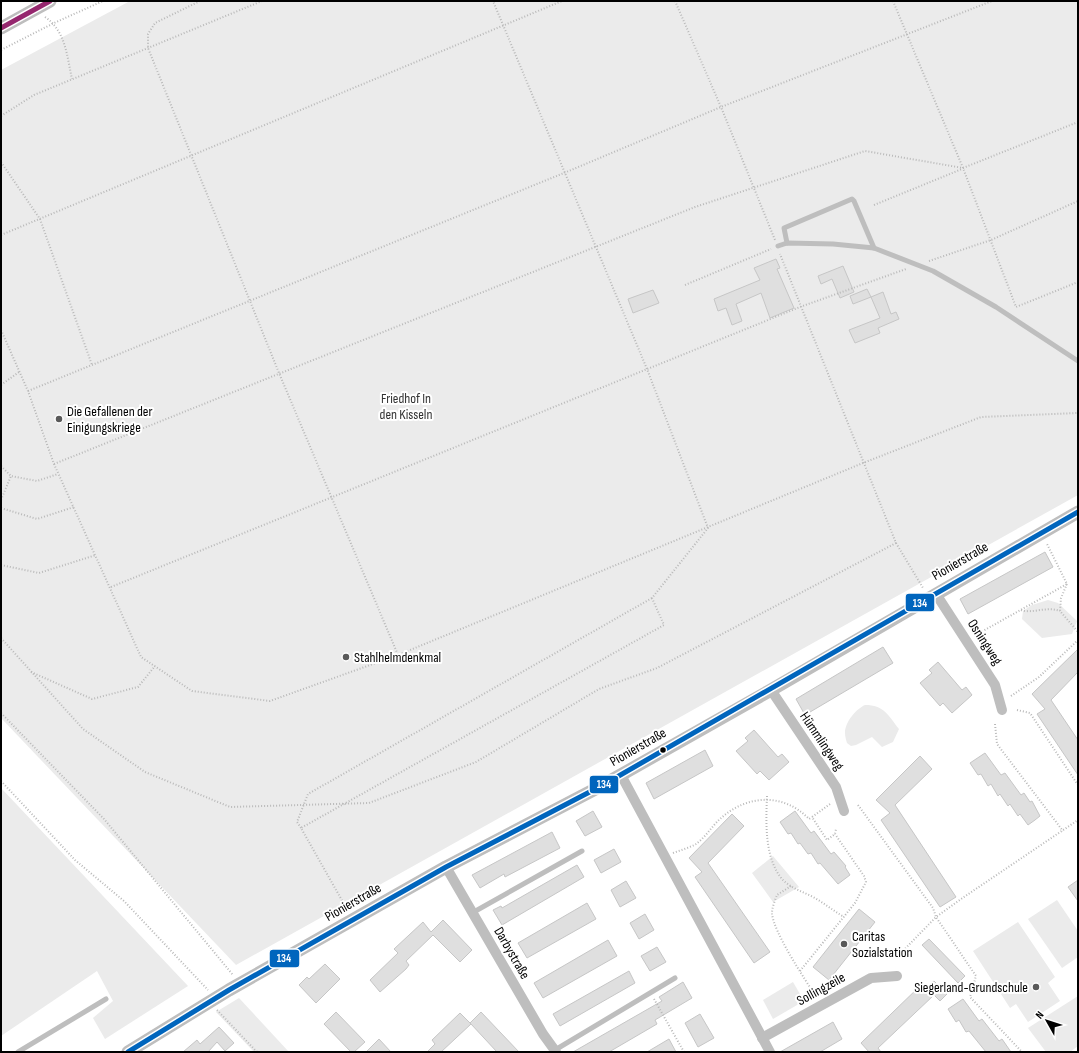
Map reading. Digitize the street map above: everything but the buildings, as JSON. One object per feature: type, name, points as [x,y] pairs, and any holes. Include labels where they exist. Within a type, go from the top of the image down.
[{"type":"street","points":[[1,28],[50,1]]},
{"type":"street","name":"Pionierstraße","points":[[128,1052],[211,1000],[446,867],[621,775],[1078,512]]},
{"type":"street","name":"Osningweg","points":[[932,596],[995,685],[1002,710]]},
{"type":"street","name":"Hümmlingweg","points":[[771,690],[836,787],[844,811]]},
{"type":"street","points":[[621,775],[770,1052]]},
{"type":"street","name":"Darbystraße","points":[[446,867],[543,1034],[555,1051]]},
{"type":"street","name":"Sollingzeile","points":[[762,1038],[871,978],[897,976]]},
{"type":"lane","points":[[787,243],[784,228],[852,199],[874,248]]},
{"type":"lane","points":[[778,246],[787,243],[833,244],[874,248],[917,265],[996,307],[1078,361]]},
{"type":"lane","points":[[472,913],[582,851]]},
{"type":"lane","points":[[555,1051],[675,978]]},
{"type":"lane","points":[[18,1052],[106,1000]]},
{"type":"path","points":[[1,50],[54,22],[103,1]]},
{"type":"path","points":[[200,1],[155,23],[148,34],[148,48],[279,373],[398,655]]},
{"type":"path","points":[[1,116],[34,95],[262,1]]},
{"type":"path","points":[[493,1],[595,248],[647,369],[708,528]]},
{"type":"path","points":[[1,235],[562,1]]},
{"type":"path","points":[[675,1],[721,107],[778,246],[800,307],[896,543],[932,596]]},
{"type":"path","points":[[893,1],[963,168],[1016,307],[1078,282]]},
{"type":"path","points":[[28,391],[564,173],[721,107],[906,33],[992,1]]},
{"type":"path","points":[[41,14],[54,22],[63,39],[72,79]]},
{"type":"path","points":[[874,205],[1078,122]]},
{"type":"path","points":[[54,464],[595,248],[695,206],[753,187],[865,151],[963,168]]},
{"type":"path","points":[[1,162],[40,219],[92,365]]},
{"type":"path","points":[[111,587],[800,307],[990,240],[1078,202]]},
{"type":"path","points":[[685,285],[778,246]]},
{"type":"path","points":[[1,330],[28,391],[54,464],[142,657],[192,691],[270,701],[398,655],[863,463],[981,417],[1078,413]]},
{"type":"path","points":[[1,385],[19,372]]},
{"type":"path","points":[[1,466],[11,476],[37,481],[58,473]]},
{"type":"path","points":[[1,500],[11,476]]},
{"type":"path","points":[[1,508],[37,519],[74,507]]},
{"type":"path","points":[[353,920],[297,822],[308,794],[652,598],[708,528]]},
{"type":"path","points":[[1045,541],[1067,584]]},
{"type":"path","points":[[1,638],[30,672],[83,729],[145,772],[230,807],[370,804],[476,762],[599,689],[657,668],[896,543]]},
{"type":"path","points":[[1,565],[39,573],[96,555]]},
{"type":"path","points":[[973,636],[1067,584]]},
{"type":"path","points":[[1060,611],[1061,598],[1067,584]]},
{"type":"path","points":[[301,828],[664,625],[652,598]]},
{"type":"path","points":[[1021,610],[1026,612],[1052,608],[1060,611],[1078,632]]},
{"type":"path","points":[[1011,696],[1039,677],[1078,640]]},
{"type":"path","points":[[30,672],[92,699],[138,687],[155,666]]},
{"type":"path","points":[[1017,710],[1030,713],[1078,785]]},
{"type":"path","points":[[1,713],[104,819],[213,949],[221,962],[241,984]]},
{"type":"path","points":[[994,724],[997,744],[1063,830]]},
{"type":"path","points":[[1,781],[75,860],[124,901],[208,988],[214,1007],[257,1052]]},
{"type":"path","points":[[767,796],[766,820],[770,853],[779,875],[791,886],[815,898],[844,917]]},
{"type":"path","points":[[672,854],[697,843],[719,820],[737,807],[767,799],[780,801],[797,809],[809,819],[830,804]]},
{"type":"path","points":[[858,805],[933,908],[936,917],[976,976],[970,997],[1022,1052]]},
{"type":"path","points":[[812,817],[827,840],[835,834],[836,829]]},
{"type":"path","points":[[898,958],[899,955],[936,917],[1078,820]]},
{"type":"path","points":[[800,971],[855,903],[866,882],[864,876],[835,834]]},
{"type":"path","points":[[791,886],[777,895],[772,913],[775,925],[817,999]]},
{"type":"path","points":[[650,993],[684,1052]]},
{"type":"green space","name":"Friedhof In den Kisseln","points":[[130,1],[1078,1],[1078,495],[236,965],[1,718],[1,70]]},
{"type":"green space","points":[[1048,600],[1058,603],[1077,621],[1072,634],[1042,638],[1022,619],[1023,611],[1032,605]]},
{"type":"green space","points":[[865,705],[871,705],[881,709],[892,719],[899,729],[893,742],[882,747],[872,737],[856,745],[851,746],[847,743],[845,729],[849,720]]},
{"type":"green space","points":[[1,788],[188,986],[105,1039],[93,1018],[113,1001],[97,971],[1,1036]]},
{"type":"green space","points":[[773,856],[799,887],[773,902],[752,873]]},
{"type":"green space","points":[[1057,900],[1078,931],[1078,957],[1062,968],[1028,919]]},
{"type":"green space","points":[[1018,922],[1055,977],[1048,983],[1060,1001],[1028,1022],[1016,1004],[1010,1008],[973,951]]},
{"type":"green space","points":[[793,982],[804,1001],[773,1019],[763,1000]]},
{"type":"green space","points":[[1078,996],[1078,1046],[1070,1052],[1046,1052],[1028,1028]]},
{"type":"green space","points":[[239,998],[289,1052],[254,1052],[216,1012]]},
{"type":"transit line","points":[[1,28],[50,1]]},
{"type":"transit line","name":"134","points":[[128,1052],[229,990],[446,867],[603,785],[1078,512]]},
{"type":"place","name":"Die Gefallenen der Einigungskriege","points":[[59,419]]},
{"type":"place","name":"Stahlhelmdenkmal","points":[[346,657]]},
{"type":"place","name":"Caritas Sozialstation","points":[[844,944]]},
{"type":"place","name":"Siegerland-Grundschule","points":[[1036,987]]}]
